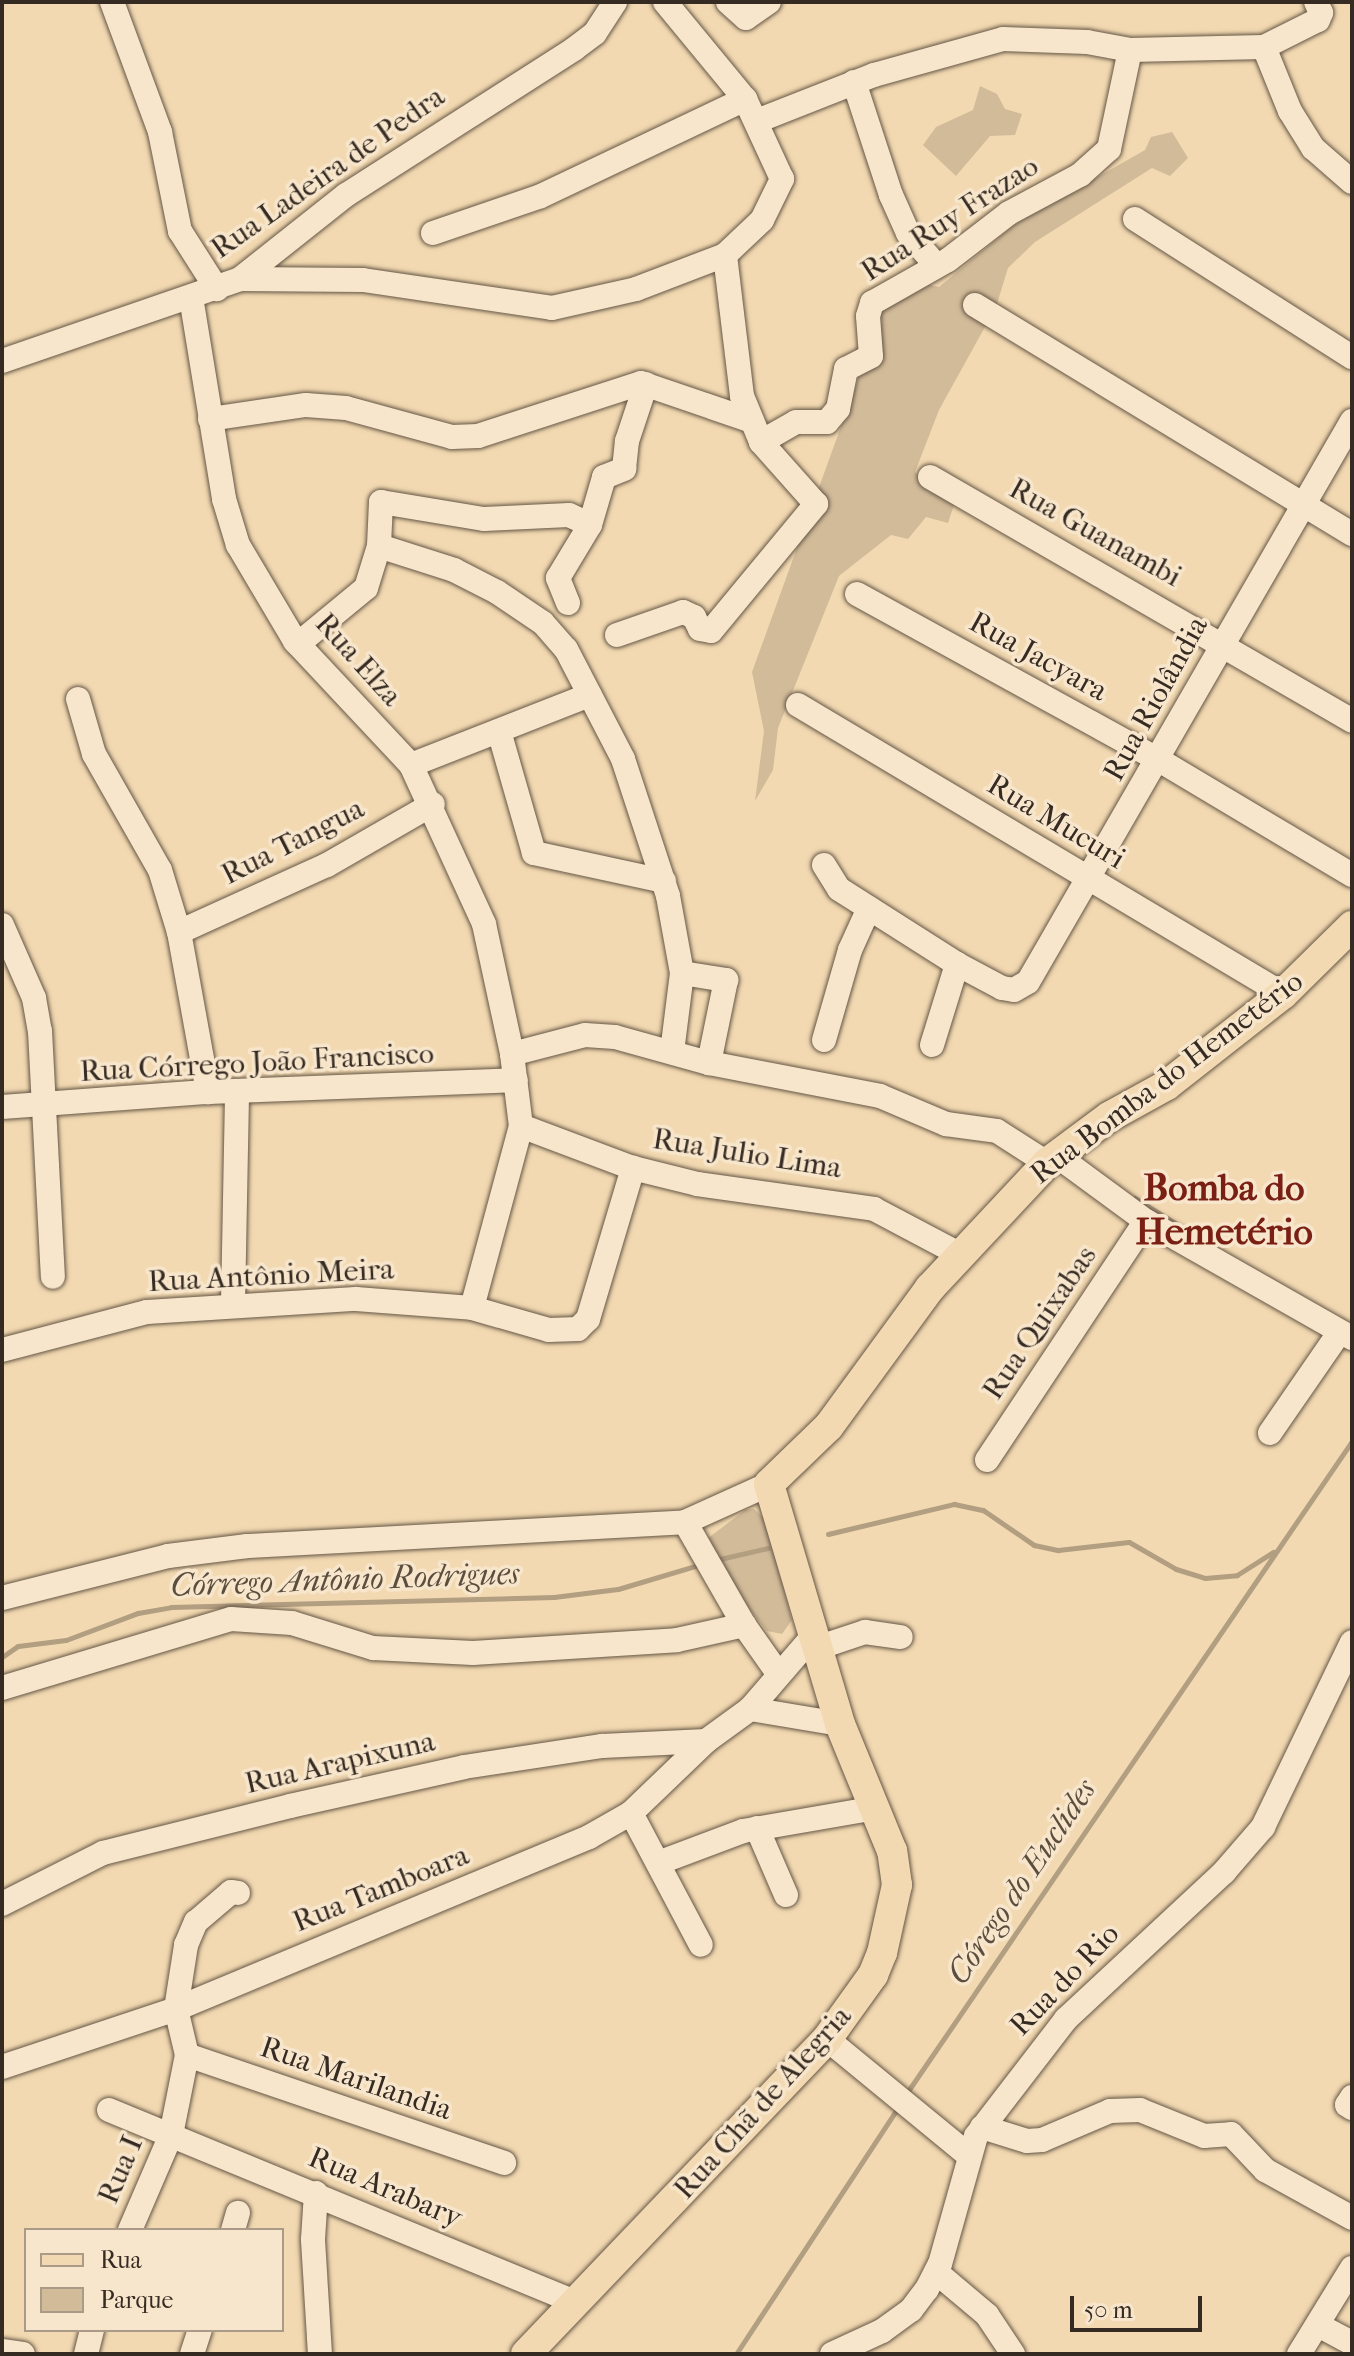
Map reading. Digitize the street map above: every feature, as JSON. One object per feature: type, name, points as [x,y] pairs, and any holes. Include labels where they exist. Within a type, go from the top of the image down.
[{"type":"main road","name":"Rua Bomba do Hemetério","points":[[769,1484],[857,1394],[959,1254],[1051,1159],[1109,1117],[1167,1085],[1283,994],[1352,926]]},
{"type":"main road","name":"Rua Chã de Alegria","points":[[526,2354],[827,2039],[873,1975],[892,1915],[897,1885],[892,1851],[840,1724],[769,1484]]},
{"type":"street","points":[[112,2],[160,132],[180,231],[217,289]]},
{"type":"street","name":"Rua Ladeira de Pedra","points":[[2,361],[240,279],[346,195],[574,49],[595,33],[615,2]]},
{"type":"street","points":[[240,279],[363,280],[552,308],[636,289],[725,255],[762,220],[782,186],[757,121],[745,99],[665,2]]},
{"type":"street","points":[[737,10],[769,2]]},
{"type":"street","points":[[757,121],[854,82],[1003,39],[1087,42],[1130,50],[1264,47],[1318,20],[1321,13],[1316,2]]},
{"type":"street","points":[[1264,47],[1290,111],[1313,148],[1352,182]]},
{"type":"street","name":"Rua Ruy Frazao","points":[[757,431],[796,422],[827,422],[844,399],[846,369],[871,356],[868,316],[872,303],[935,264],[948,260],[1009,213],[1080,175],[1109,149],[1130,50]]},
{"type":"street","points":[[854,82],[891,195],[908,233],[935,264]]},
{"type":"street","points":[[433,233],[541,196],[745,99]]},
{"type":"street","points":[[1135,219],[1352,357]]},
{"type":"street","points":[[617,635],[683,612],[700,629],[711,631],[816,504],[757,431],[742,396],[725,255]]},
{"type":"street","name":"Rua Elza","points":[[191,297],[210,419],[238,545],[273,610],[298,644],[411,765],[433,804],[484,924],[512,1054],[521,1126]]},
{"type":"street","points":[[975,305],[1352,534]]},
{"type":"street","points":[[210,419],[306,405],[346,408],[452,437],[478,436],[646,384],[757,431]]},
{"type":"street","points":[[568,603],[558,578],[590,525],[604,477],[624,469],[627,441],[646,384]]},
{"type":"street","name":"Rua Riolândia","points":[[957,964],[1002,988],[1014,990],[1028,982],[1091,880],[1302,504],[1352,421]]},
{"type":"street","name":"Rua Guanambi","points":[[930,477],[1224,642],[1352,721]]},
{"type":"street","points":[[298,644],[366,588],[379,546],[381,502],[484,519],[569,515],[590,525]]},
{"type":"street","points":[[379,546],[454,570],[521,606],[566,649],[623,759],[664,881],[682,973],[672,1052]]},
{"type":"street","name":"Rua Jacyara","points":[[857,594],[1159,760],[1352,875]]},
{"type":"street","points":[[411,765],[590,695]]},
{"type":"street","points":[[78,699],[94,754],[160,870],[179,932],[208,1092]]},
{"type":"street","name":"Rua Mucuri","points":[[798,705],[1283,994]]},
{"type":"street","points":[[499,731],[534,853],[664,881]]},
{"type":"street","name":"Rua Tangua","points":[[179,932],[327,865],[433,804]]},
{"type":"street","points":[[824,865],[839,889],[957,964],[932,1045]]},
{"type":"street","points":[[824,1040],[869,908]]},
{"type":"street","points":[[2,925],[34,998],[53,1277]]},
{"type":"street","points":[[682,973],[726,980],[709,1063]]},
{"type":"street","points":[[512,1054],[585,1035],[615,1037],[709,1063],[880,1096],[946,1124],[997,1131],[1051,1159],[1146,1221],[1346,1335],[1270,1433]]},
{"type":"street","name":"Rua Córrego João Francisco","points":[[2,1107],[208,1092],[516,1080]]},
{"type":"street","points":[[233,1304],[237,1091]]},
{"type":"street","points":[[472,1308],[521,1126]]},
{"type":"street","name":"Rua Julio Lima","points":[[521,1126],[633,1168],[697,1184],[874,1209],[959,1254]]},
{"type":"street","name":"Rua Antônio Meira","points":[[2,1350],[116,1318],[233,1304],[389,1298],[472,1308],[560,1331],[583,1327],[633,1168]]},
{"type":"street","name":"Rua Quixabas","points":[[987,1460],[1146,1221]]},
{"type":"street","points":[[2,1598],[168,1556],[247,1546],[685,1522],[769,1484]]},
{"type":"street","points":[[685,1522],[744,1625],[777,1672]]},
{"type":"street","points":[[2,1688],[231,1619],[292,1623],[373,1648],[473,1653],[677,1640],[744,1625]]},
{"type":"street","points":[[815,1642],[865,1632],[901,1637]]},
{"type":"street","name":"Rua Tamboara","points":[[2,2067],[176,2009],[550,1854],[631,1813],[706,1741],[750,1709],[777,1672],[815,1642]]},
{"type":"street","name":"Rua do Rio","points":[[832,2354],[882,2331],[911,2310],[936,2272],[967,2154],[982,2127],[1066,2019],[1255,1837],[1352,1642]]},
{"type":"street","points":[[750,1709],[840,1724]]},
{"type":"street","name":"Rua Arapixuna","points":[[2,1904],[103,1853],[290,1806],[464,1767],[602,1746],[706,1741]]},
{"type":"street","points":[[658,1863],[757,1828],[876,1808]]},
{"type":"street","points":[[631,1813],[701,1945]]},
{"type":"street","points":[[757,1828],[786,1895]]},
{"type":"street","points":[[187,2055],[176,2009],[186,1945],[196,1922],[231,1892],[238,1893]]},
{"type":"street","points":[[827,2039],[967,2154]]},
{"type":"street","name":"Rua I","points":[[131,2228],[171,2135],[187,2055]]},
{"type":"street","name":"Rua Marilandia","points":[[187,2055],[504,2163]]},
{"type":"street","name":"Rua Arabary","points":[[109,2110],[575,2302]]},
{"type":"street","points":[[982,2127],[1019,2139],[1042,2140],[1110,2111],[1140,2110],[1204,2136],[1231,2134],[1265,2170],[1352,2218]]},
{"type":"street","points":[[316,2193],[313,2240],[320,2354]]},
{"type":"street","points":[[1299,2354],[1352,2268]]},
{"type":"street","points":[[936,2272],[987,2315],[1013,2354]]},
{"type":"street","points":[[1318,2325],[1352,2343]]},
{"type":"street","points":[[86,2354],[92,2332]]},
{"type":"street","points":[[192,2354],[199,2332]]},
{"type":"street","points":[[2,2351],[23,2354]]},
{"type":"green space","points":[[980,86],[997,94],[1005,109],[1022,114],[1015,135],[990,136],[956,176],[923,145],[936,127],[973,110]]},
{"type":"green space","points":[[1172,132],[1188,158],[1170,176],[1152,168],[1035,242],[1008,268],[996,307],[939,410],[915,472],[954,505],[948,523],[926,517],[908,539],[891,535],[839,576],[778,728],[773,770],[755,801],[764,731],[752,672],[859,377],[877,323],[880,292],[912,281],[939,287],[1014,225],[1145,150],[1151,137]]},
{"type":"green space","points":[[754,1509],[766,1520],[792,1620],[782,1634],[767,1631],[728,1582],[707,1539],[745,1510]]},
{"type":"waterway","points":[[1135,1198],[1191,1233]]},
{"type":"waterway","name":"Córego do Euclides","points":[[906,2094],[1352,1441]]},
{"type":"waterway","name":"Córrego Antônio Rodrigues","points":[[828,1534],[954,1504],[983,1510],[1034,1545],[1058,1550],[1129,1542],[1176,1569],[1205,1578],[1237,1575],[1273,1552]]},
{"type":"waterway","name":"Córrego Antônio Rodrigues","points":[[720,1559],[768,1548]]},
{"type":"waterway","name":"Córrego Antônio Rodrigues","points":[[2,1657],[18,1646],[66,1640],[138,1613],[171,1607],[554,1597],[618,1589],[695,1566]]},
{"type":"waterway","name":"Córego do Euclides","points":[[736,2354],[899,2106]]},
{"type":"district","name":"Bomba do Hemetério","points":[[1224,1210]]}]
